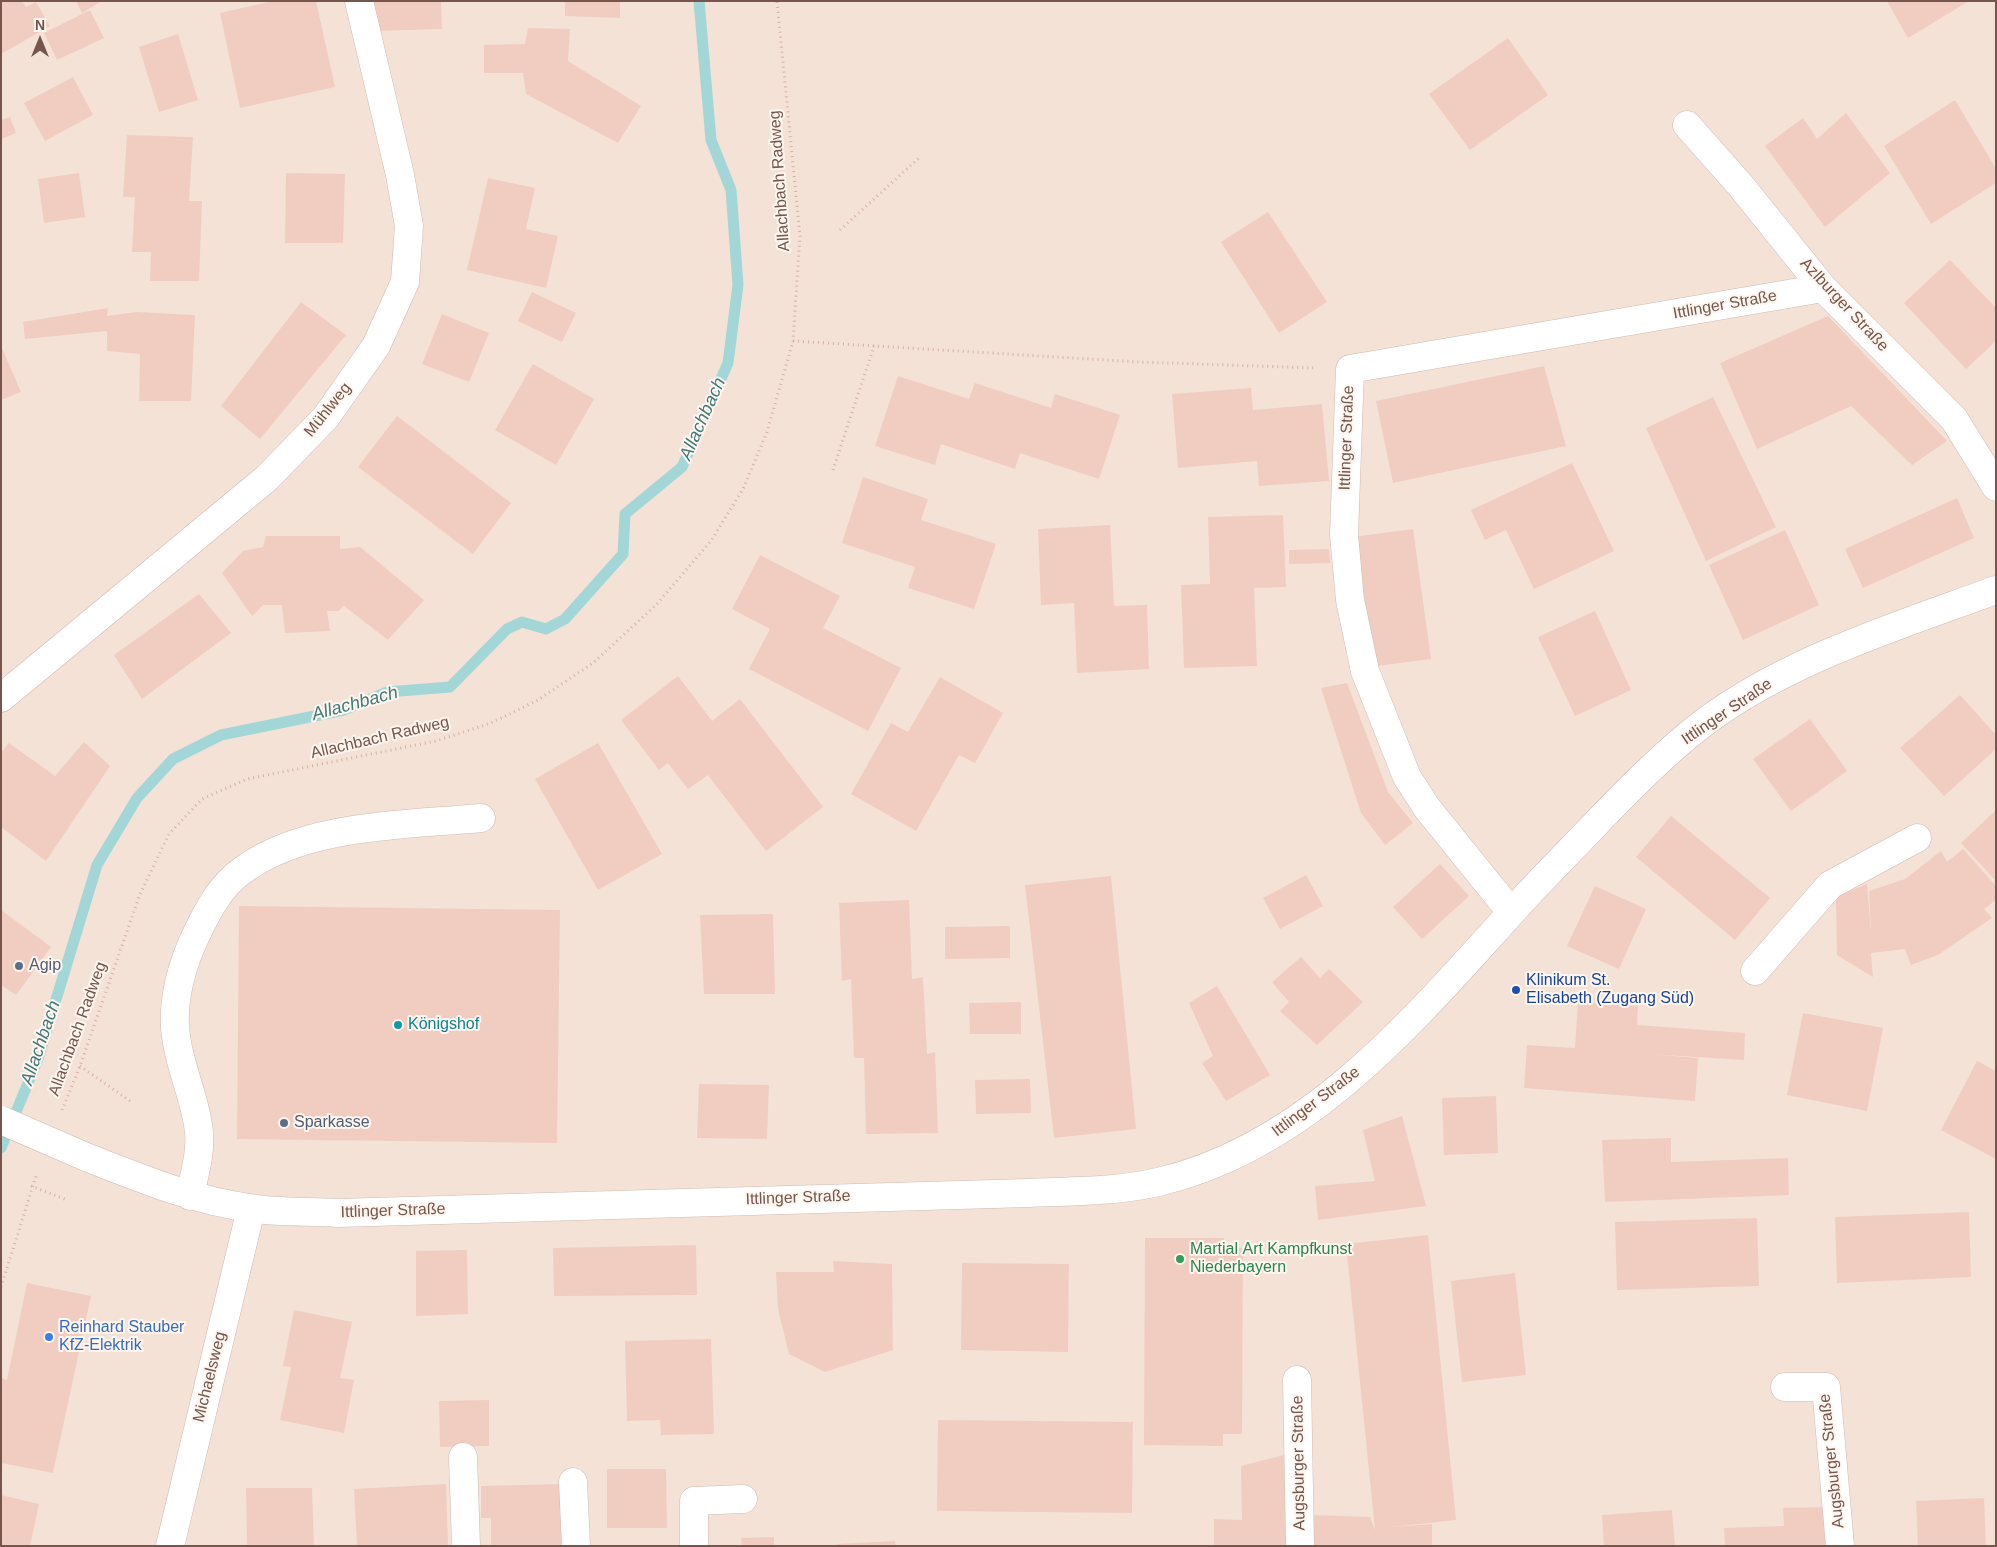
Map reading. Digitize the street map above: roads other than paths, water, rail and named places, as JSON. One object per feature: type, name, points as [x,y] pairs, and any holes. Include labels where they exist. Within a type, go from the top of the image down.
[{"type":"street","name":"Mühlweg","points":[[1,698],[267,478],[326,417],[376,346],[405,282],[409,226],[400,175],[359,1]]},
{"type":"street","name":"Azlburger Straße","points":[[1687,125],[1741,186],[1823,288],[1954,419],[1996,488]]},
{"type":"street","name":"Ittlinger Straße","points":[[1511,912],[1427,808],[1407,777],[1365,671],[1350,600],[1344,535],[1350,370],[1823,288]]},
{"type":"street","name":"Ittlinger Straße","points":[[1,1120],[86,1157],[190,1196],[251,1209],[338,1213],[1028,1193],[1103,1190],[1159,1182],[1203,1168],[1277,1134],[1356,1073],[1440,990],[1511,912],[1634,783],[1694,730],[1762,686],[1849,644],[1996,590]]},
{"type":"street","points":[[190,1196],[199,1152],[199,1131],[176,1036],[177,995],[190,948],[211,904],[242,870],[282,847],[333,832],[481,818]]},
{"type":"street","points":[[1756,972],[1830,886],[1917,838]]},
{"type":"street","name":"Michaelsweg","points":[[170,1546],[251,1209]]},
{"type":"street","name":"Augsburger Straße","points":[[1297,1380],[1300,1546]]},
{"type":"street","name":"Augsburger Straße","points":[[1785,1387],[1826,1387],[1840,1546]]},
{"type":"street","points":[[463,1457],[466,1546]]},
{"type":"street","points":[[573,1482],[576,1546]]},
{"type":"street","points":[[694,1546],[694,1501],[743,1499]]},
{"type":"waterway","name":"Allachbach","points":[[1,1148],[38,1059],[97,865],[137,798],[173,759],[221,735],[344,710],[387,692],[450,687],[507,629],[522,622],[546,629],[565,619],[623,554],[625,514],[682,467],[728,363],[738,285],[731,190],[711,140],[699,1]]},
{"type":"place","name":"Agip","points":[[19,966]]},
{"type":"place","name":"Klinikum St. Elisabeth (Zugang Süd)","points":[[1516,990]]},
{"type":"place","name":"Königshof","points":[[398,1025]]},
{"type":"place","name":"Sparkasse","points":[[284,1123]]},
{"type":"place","name":"Martial Art Kampfkunst Niederbayern","points":[[1180,1259]]},
{"type":"place","name":"Reinhard Stauber KfZ-Elektrik","points":[[49,1337]]}]
